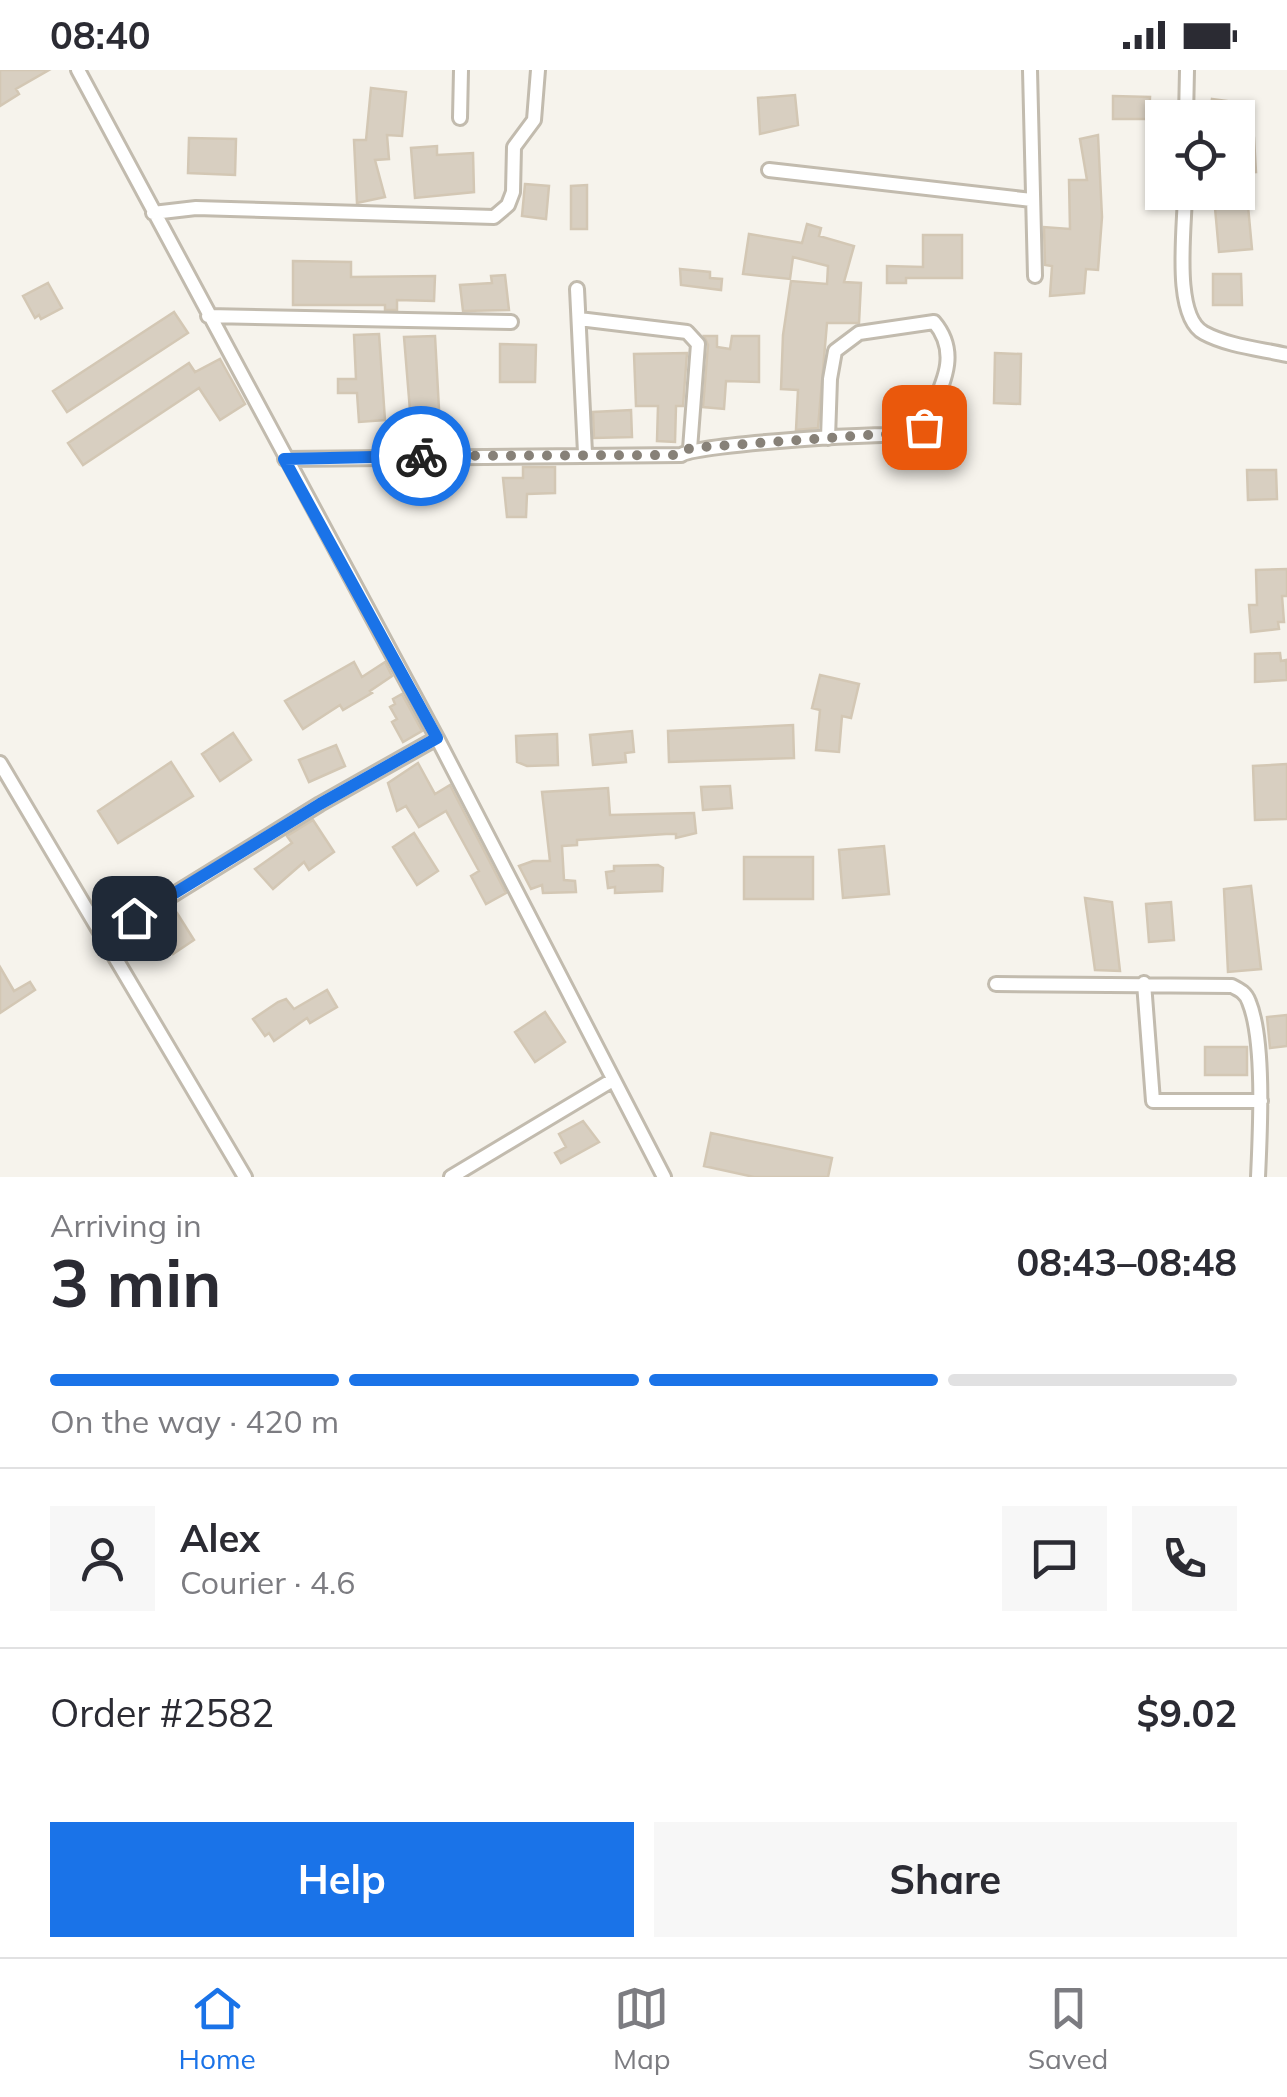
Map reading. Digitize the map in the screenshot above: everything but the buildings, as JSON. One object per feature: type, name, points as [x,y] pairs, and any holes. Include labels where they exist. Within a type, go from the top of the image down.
[{"type":"street","points":[[78,70],[437,738],[611,1082],[664,1177]]},
{"type":"street","points":[[460,118],[461,70]]},
{"type":"street","points":[[153,213],[196,208],[494,218],[508,205],[514,192],[514,147],[534,120],[538,70]]},
{"type":"street","points":[[1030,70],[1035,276]]},
{"type":"street","points":[[1186,100],[1187,70]]},
{"type":"street","points":[[770,170],[1032,200]]},
{"type":"street","points":[[1185,210],[1184,304],[1192,322],[1206,335],[1287,355]]},
{"type":"street","points":[[577,290],[586,453]]},
{"type":"street","points":[[208,316],[511,322]]},
{"type":"street","points":[[579,319],[687,332],[693,336],[698,344],[690,448]]},
{"type":"street","points":[[284,459],[681,455],[690,448],[828,438],[882,434],[921,436],[933,403],[948,378],[943,333],[934,322],[859,333],[836,351],[830,380],[828,438]]},
{"type":"street","points":[[103,938],[320,804],[437,738]]},
{"type":"street","points":[[0,763],[245,1177]]},
{"type":"street","points":[[1144,983],[1153,1101],[1261,1101]]},
{"type":"street","points":[[996,984],[1144,983],[1232,986],[1242,991],[1253,1015],[1261,1101],[1258,1177]]},
{"type":"street","points":[[451,1177],[611,1082]]},
{"type":"way so far","points":[[421,456],[681,455],[690,448],[882,434],[921,436],[924,427]]},
{"type":"route","points":[[134,918],[320,804],[437,738],[284,459],[421,456]]}]
